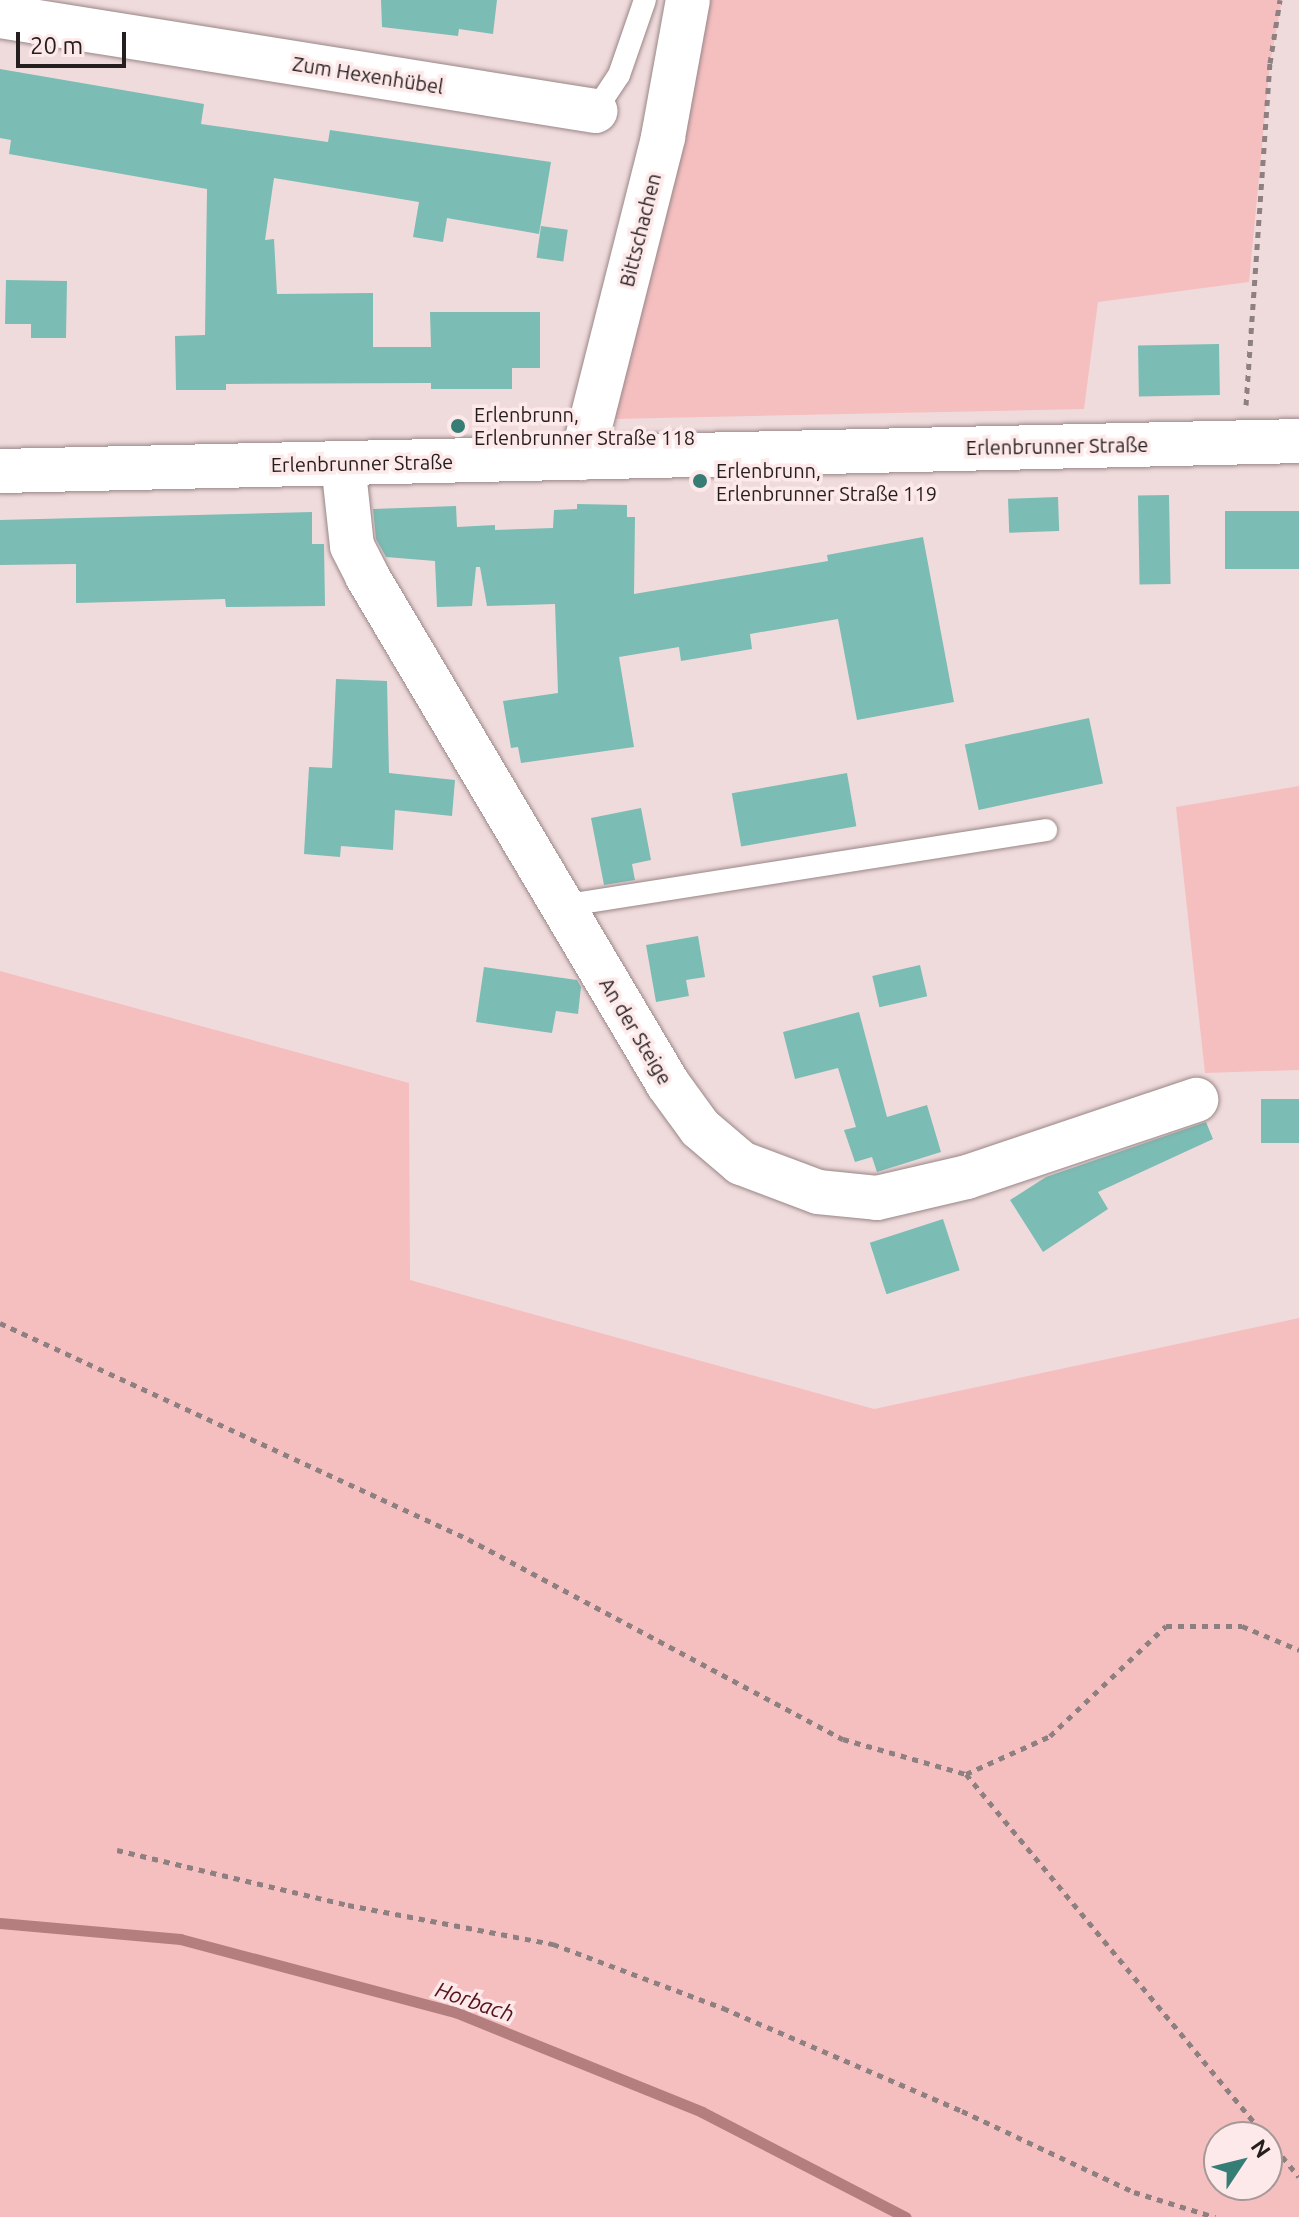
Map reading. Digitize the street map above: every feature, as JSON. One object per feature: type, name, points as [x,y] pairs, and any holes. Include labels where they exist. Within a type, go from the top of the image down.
[{"type":"street","name":"Bittschachen","points":[[582,458],[663,137],[688,0]]},
{"type":"street","name":"Zum Hexenhübel","points":[[0,16],[595,111]]},
{"type":"street","name":"Erlenbrunner Straße","points":[[0,471],[1299,441]]},
{"type":"street","name":"An der Steige","points":[[343,463],[352,546],[367,576],[668,1084],[700,1128],[741,1163],[786,1183],[854,1198],[908,1192],[1043,1153],[1196,1100]]},
{"type":"lane","points":[[595,111],[619,75],[645,0]]},
{"type":"lane","points":[[562,906],[1046,830]]},
{"type":"path","points":[[1244,442],[1270,63],[1280,0]]},
{"type":"path","points":[[0,1323],[468,1539],[843,1739],[966,1774],[1253,2121]]},
{"type":"path","points":[[966,1774],[1050,1736],[1166,1626],[1242,1626],[1299,1650]]},
{"type":"path","points":[[117,1850],[348,1905],[553,1944],[723,2008],[962,2111],[1134,2192],[1215,2217]]},
{"type":"path","points":[[1283,2158],[1299,2177]]},
{"type":"shaded area","points":[[700,0],[1282,0],[1270,63],[1249,282],[1098,302],[1084,409],[615,419]]},
{"type":"shaded area","points":[[1299,786],[1299,1070],[1205,1073],[1176,807]]},
{"type":"shaded area","points":[[0,971],[409,1083],[410,1280],[874,1409],[1299,1318],[1299,2217],[0,2217]]},
{"type":"building","points":[[381,0],[497,0],[493,34],[459,29],[458,36],[382,27]]},
{"type":"building","points":[[0,69],[204,104],[201,124],[328,142],[330,130],[551,162],[539,234],[447,218],[443,242],[413,237],[419,202],[274,178],[265,240],[274,239],[277,294],[373,293],[373,347],[431,347],[430,312],[540,312],[540,368],[512,368],[512,389],[431,389],[431,383],[226,384],[226,390],[176,390],[175,336],[205,335],[207,189],[9,154],[11,140],[0,138]]},
{"type":"building","points":[[541,226],[568,230],[563,261],[537,258]]},
{"type":"building","points":[[6,280],[67,281],[66,338],[31,338],[31,324],[5,324]]},
{"type":"building","points":[[1219,344],[1220,395],[1139,396],[1138,345]]},
{"type":"building","points":[[1169,495],[1171,584],[1140,585],[1138,496]]},
{"type":"building","points":[[1058,497],[1059,531],[1009,533],[1008,499]]},
{"type":"building","points":[[577,504],[627,505],[627,517],[635,517],[634,594],[828,561],[827,555],[923,537],[954,702],[857,720],[838,619],[750,634],[752,649],[681,661],[679,647],[619,657],[634,747],[521,763],[518,747],[511,748],[503,701],[558,693],[555,604],[487,606],[480,567],[476,567],[472,606],[437,607],[435,561],[386,557],[376,539],[373,509],[456,506],[457,527],[495,525],[495,530],[553,528],[554,510],[577,509]]},
{"type":"building","points":[[1225,511],[1299,511],[1299,569],[1225,569]]},
{"type":"building","points":[[312,512],[312,544],[324,544],[325,606],[226,607],[225,599],[76,603],[76,564],[0,565],[0,520]]},
{"type":"building","points":[[336,679],[387,681],[389,773],[455,780],[452,816],[395,810],[393,850],[341,846],[340,857],[304,854],[309,767],[332,768]]},
{"type":"building","points":[[1089,718],[1103,784],[979,810],[965,744]]},
{"type":"building","points":[[847,773],[856,826],[741,846],[732,793]]},
{"type":"building","points":[[641,808],[651,860],[632,864],[635,880],[604,885],[591,818]]},
{"type":"building","points":[[698,936],[705,977],[686,980],[689,996],[656,1002],[646,945]]},
{"type":"building","points":[[920,965],[927,996],[879,1007],[872,976]]},
{"type":"building","points":[[484,967],[577,980],[581,987],[578,1014],[556,1011],[552,1033],[476,1022]]},
{"type":"building","points":[[859,1012],[887,1117],[927,1105],[941,1152],[877,1172],[872,1157],[855,1162],[844,1130],[856,1127],[838,1068],[795,1079],[783,1032]]},
{"type":"building","points":[[1261,1099],[1299,1099],[1299,1143],[1261,1143]]},
{"type":"building","points":[[1206,1122],[1213,1139],[1098,1192],[1108,1209],[1043,1252],[1010,1200],[1046,1177]]},
{"type":"building","points":[[943,1219],[960,1270],[886,1294],[870,1243]]},
{"type":"waterway","name":"Horbach","points":[[0,1923],[180,1939],[455,2012],[702,2112],[905,2217]]},
{"type":"place","name":"Erlenbrunn, Erlenbrunner Straße 118","points":[[458,426]]},
{"type":"place","name":"Erlenbrunn, Erlenbrunner Straße 119","points":[[700,481]]}]
